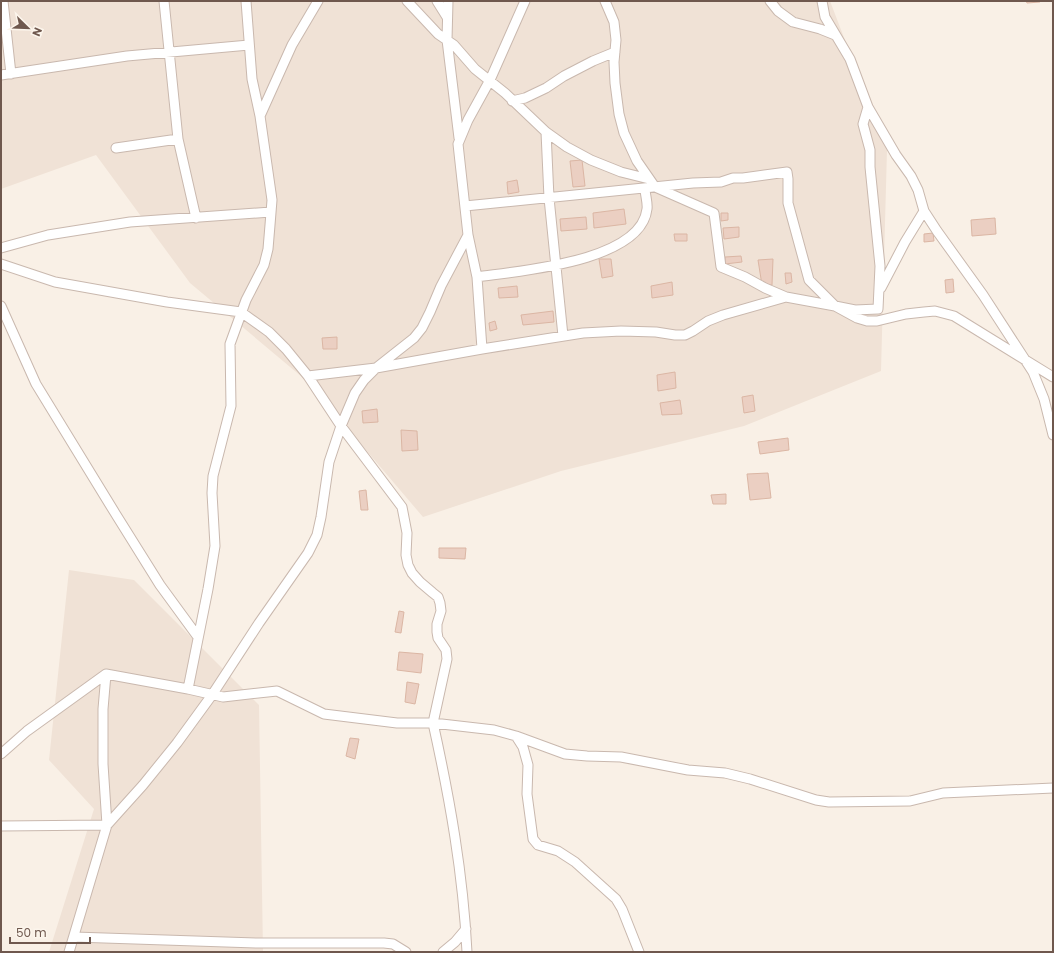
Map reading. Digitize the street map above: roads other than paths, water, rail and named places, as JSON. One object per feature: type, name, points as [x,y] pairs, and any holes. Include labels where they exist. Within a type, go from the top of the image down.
[{"type":"street","points":[[4,1],[11,74]]},
{"type":"street","points":[[164,1],[178,139],[196,218]]},
{"type":"street","points":[[188,689],[215,546],[212,493],[213,476],[231,406],[230,344],[241,312],[266,257],[271,212],[272,200],[260,116],[252,79],[246,1]]},
{"type":"street","points":[[260,116],[292,45],[318,1]]},
{"type":"street","points":[[407,1],[438,34],[454,45],[475,69],[490,80],[546,132],[567,147],[591,160],[621,172],[649,179]]},
{"type":"street","points":[[437,1],[447,17]]},
{"type":"street","points":[[448,1],[447,40],[459,138],[458,150],[468,235],[477,277],[482,349]]},
{"type":"street","points":[[459,138],[490,80],[525,1]]},
{"type":"street","points":[[605,1],[614,22],[616,40],[615,83],[619,114],[624,133],[637,161],[655,187],[714,212],[721,267],[746,277],[765,288],[786,297],[855,310],[873,309]]},
{"type":"street","points":[[770,1],[778,11],[793,22],[820,28],[836,36]]},
{"type":"street","points":[[822,1],[825,17],[850,59],[868,107],[896,155],[911,176],[918,190],[924,211],[983,295],[1033,372],[1044,399],[1053,435]]},
{"type":"street","points":[[1,75],[127,56],[249,45]]},
{"type":"street","points":[[512,101],[532,95],[593,61],[615,52]]},
{"type":"street","points":[[868,107],[863,124],[870,150],[870,167],[880,266],[879,292]]},
{"type":"street","points":[[546,132],[549,198],[563,336]]},
{"type":"street","points":[[116,148],[178,139]]},
{"type":"street","points":[[465,206],[721,182],[733,178],[787,172],[788,203],[809,280],[835,306],[857,318],[871,321],[918,312],[934,311],[954,316],[1053,377]]},
{"type":"street","points":[[477,277],[556,266],[602,252],[622,243],[637,230],[644,220],[647,209],[645,188]]},
{"type":"street","points":[[871,321],[873,309],[879,292],[905,242],[924,211]]},
{"type":"street","points":[[1,248],[48,235],[130,222],[271,212]]},
{"type":"street","points":[[1,826],[106,825],[143,786],[212,695],[259,623],[308,553],[317,536],[330,462],[340,426],[355,393],[364,380],[376,368],[414,338],[422,328],[441,286],[468,235]]},
{"type":"street","points":[[1,264],[55,282],[167,302],[241,312],[269,332],[286,349],[308,376],[340,426],[402,507],[407,533],[406,555],[408,565],[412,574],[434,592],[440,603],[441,611],[437,624],[437,632],[438,638],[446,650],[447,659],[433,723],[454,821],[464,901],[467,952]]},
{"type":"street","points":[[308,376],[376,368],[583,333],[621,331],[656,332],[675,336],[685,335],[693,332],[708,321],[723,315],[786,297]]},
{"type":"street","points":[[1,306],[36,384],[160,585],[198,637]]},
{"type":"street","points":[[70,952],[106,825],[103,764],[103,709],[106,674]]},
{"type":"street","points":[[1,754],[27,731],[106,674],[223,697],[277,691],[324,714],[397,723],[433,723],[494,730],[516,736],[565,754],[621,757],[688,770],[725,773],[750,779],[816,800],[829,802],[910,801],[943,793],[1053,788]]},
{"type":"street","points":[[516,736],[523,747],[528,766],[527,794],[532,838],[538,845],[558,851],[575,862],[616,899],[622,909],[639,952]]},
{"type":"street","points":[[443,952],[456,942],[466,929]]},
{"type":"street","points":[[74,937],[256,944],[384,943],[393,944],[406,952]]}]
